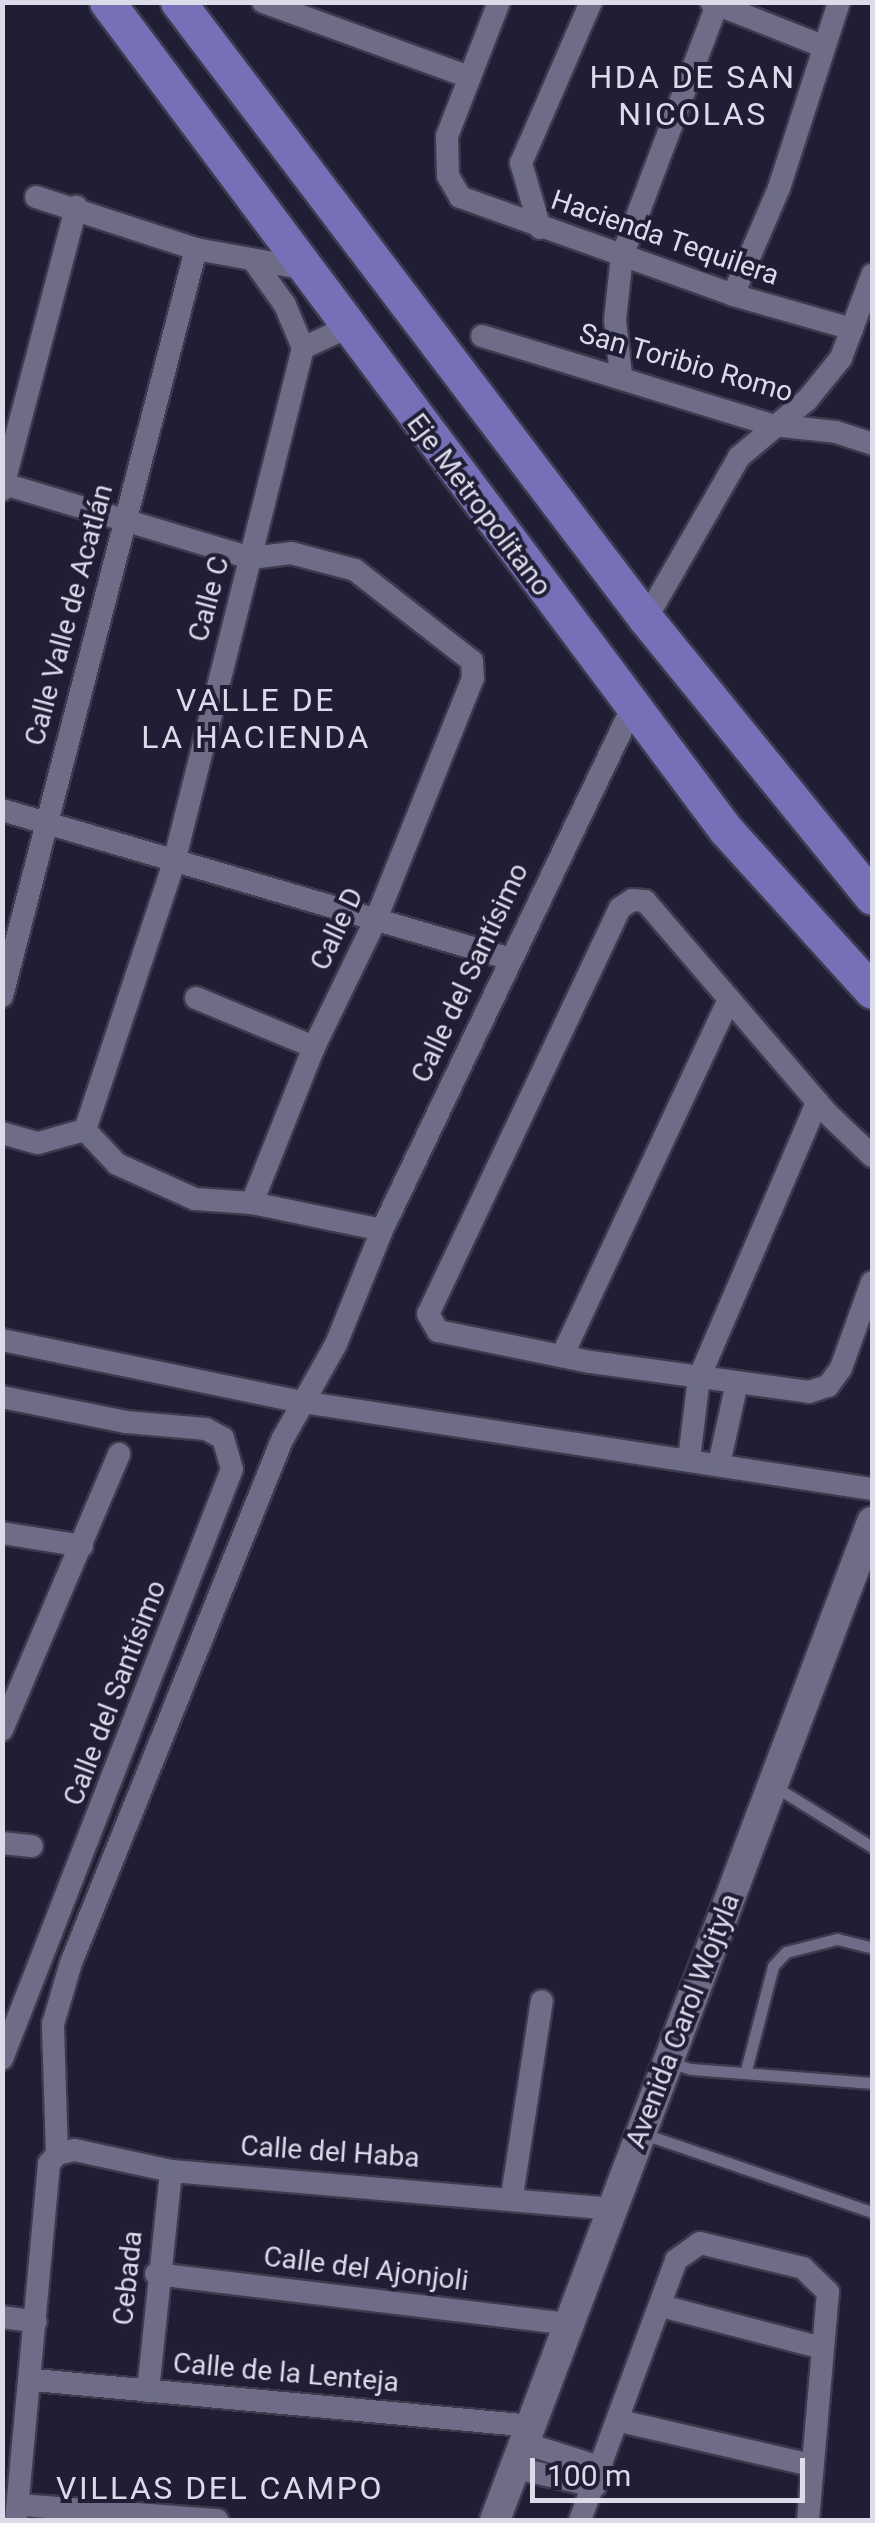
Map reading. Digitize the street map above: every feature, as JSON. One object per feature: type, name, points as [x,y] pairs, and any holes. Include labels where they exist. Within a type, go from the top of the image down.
[{"type":"main road","name":"Eje Metropolitano","points":[[107,2],[301,268],[726,830],[872,991]]},
{"type":"main road","points":[[178,2],[646,619],[872,897]]},
{"type":"street","points":[[263,2],[468,77],[499,2]]},
{"type":"street","points":[[540,228],[521,164],[591,2]]},
{"type":"street","points":[[734,295],[779,188],[839,2]]},
{"type":"street","points":[[622,375],[615,320],[622,256],[716,3],[822,46]]},
{"type":"street","name":"Hacienda Tequilera","points":[[468,77],[445,156],[460,198],[734,295],[852,329]]},
{"type":"street","points":[[36,197],[76,207],[196,250],[301,268]]},
{"type":"street","points":[[76,207],[3,487],[125,518],[251,558]]},
{"type":"street","name":"Calle Valle de Acatlán","points":[[2,996],[196,250]]},
{"type":"street","points":[[255,263],[284,305],[303,348],[346,328]]},
{"type":"street","points":[[646,619],[739,457],[772,425],[807,400],[841,358],[872,275]]},
{"type":"street","name":"San Toribio Romo","points":[[482,336],[622,375],[772,425],[872,444]]},
{"type":"street","name":"Calle C","points":[[86,1130],[174,862],[303,348]]},
{"type":"street","name":"Calle D","points":[[251,558],[291,554],[355,570],[465,650],[473,678],[377,916],[314,1047],[252,1203]]},
{"type":"street","name":"Calle del Santísimo","points":[[18,2513],[53,2159],[53,2024],[71,1963],[302,1402],[336,1344],[382,1230],[507,958],[632,708]]},
{"type":"street","points":[[2,810],[174,862],[377,916],[507,958]]},
{"type":"street","points":[[872,1156],[817,1103],[645,901],[620,908],[428,1314],[438,1331],[562,1356],[808,1392],[828,1386],[872,1282]]},
{"type":"street","points":[[196,998],[314,1047]]},
{"type":"street","points":[[562,1356],[729,999]]},
{"type":"street","points":[[690,1458],[699,1378],[817,1103]]},
{"type":"street","points":[[2,1133],[38,1143],[86,1130],[117,1164],[148,1181],[195,1198],[252,1203],[345,1227],[382,1230]]},
{"type":"street","points":[[2,1340],[302,1402],[690,1458],[872,1490]]},
{"type":"street","points":[[720,1464],[736,1383]]},
{"type":"street","name":"Calle del Santísimo","points":[[2,1396],[126,1422],[206,1429],[222,1438],[232,1469],[2,2059]]},
{"type":"street","points":[[3,1727],[119,1454]]},
{"type":"street","name":"Avenida Carol Wojtyla","points":[[495,2520],[527,2446],[664,2060],[774,1786],[872,1522]]},
{"type":"street","points":[[2,1533],[82,1546]]},
{"type":"street","points":[[2,1843],[32,1846]]},
{"type":"street","points":[[512,2196],[542,2001]]},
{"type":"street","name":"Calle del Haba","points":[[53,2159],[114,2154],[170,2170],[512,2196],[614,2209]]},
{"type":"street","name":"Cebada","points":[[148,2391],[156,2274],[170,2170]]},
{"type":"street","points":[[580,2520],[681,2251],[714,2243],[814,2274],[830,2302],[822,2348],[808,2520]]},
{"type":"street","name":"Calle del Ajonjoli","points":[[156,2274],[568,2324]]},
{"type":"street","points":[[661,2306],[822,2348]]},
{"type":"street","points":[[2,2317],[36,2322]]},
{"type":"street","name":"Calle de la Lenteja","points":[[34,2380],[148,2391],[527,2446],[599,2477]]},
{"type":"street","points":[[620,2422],[811,2466]]},
{"type":"street","points":[[18,2513],[217,2520]]},
{"type":"lane","points":[[774,1786],[872,1847]]},
{"type":"lane","points":[[746,2070],[774,1966],[786,1952],[836,1939],[872,1948]]},
{"type":"lane","points":[[664,2060],[691,2070],[746,2070],[872,2083]]},
{"type":"lane","points":[[640,2133],[872,2212]]},
{"type":"district","name":"HDA DE SAN NICOLAS","points":[[693,96]]},
{"type":"district","name":"VALLE DE LA HACIENDA","points":[[256,720]]},
{"type":"district","name":"VILLAS DEL CAMPO","points":[[220,2488]]}]
